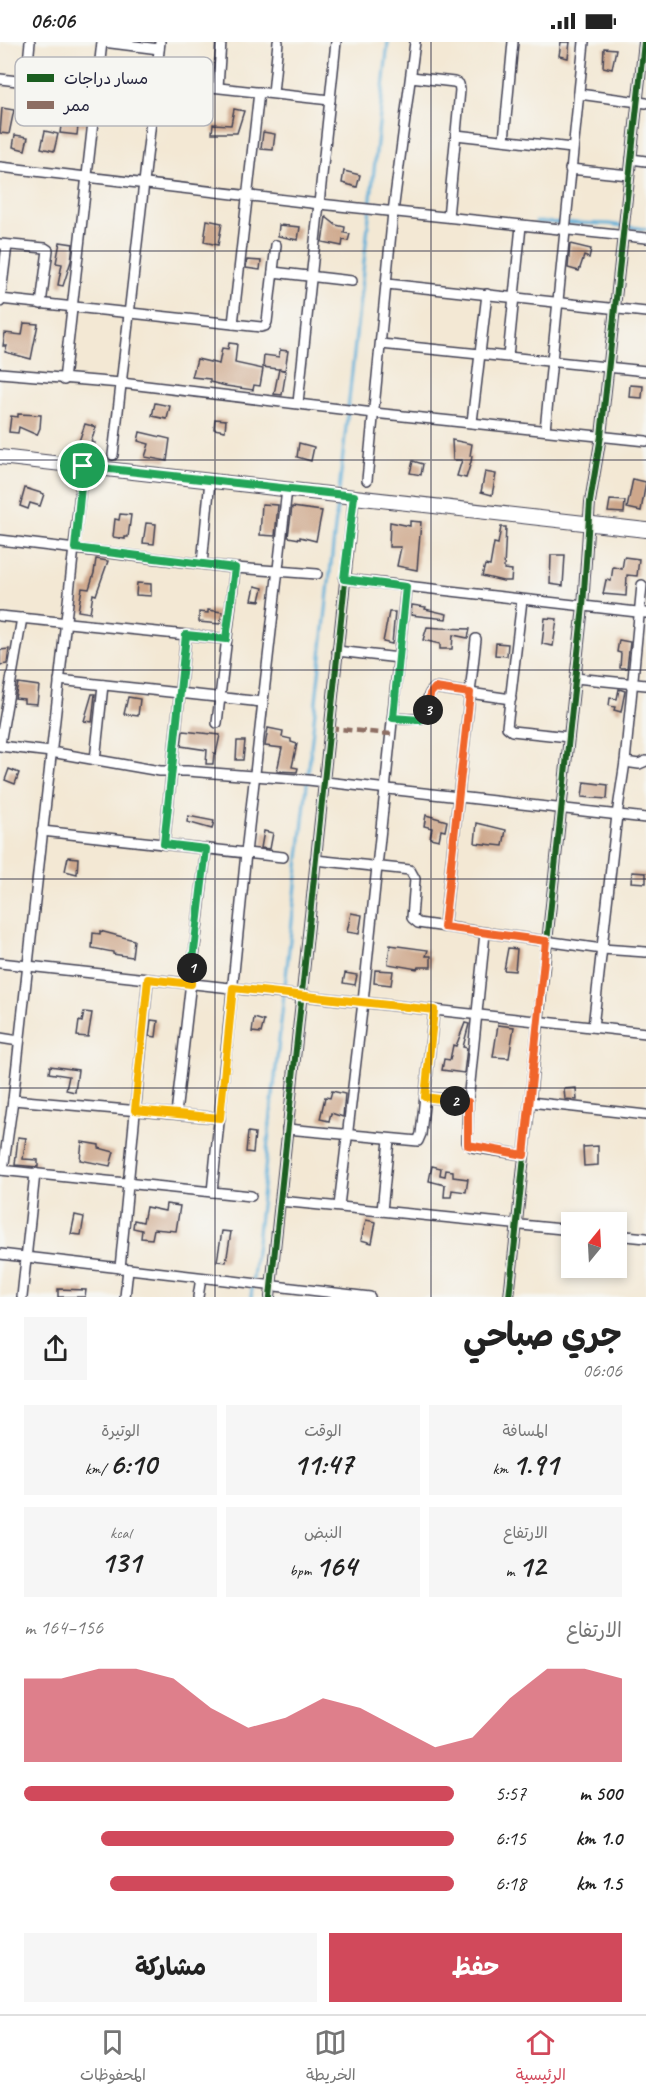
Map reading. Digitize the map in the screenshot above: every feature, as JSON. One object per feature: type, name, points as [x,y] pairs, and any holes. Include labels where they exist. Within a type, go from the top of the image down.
[{"type":"main road","points":[[0,457],[646,530]]},
{"type":"street","points":[[28,57],[30,42]]},
{"type":"street","points":[[100,57],[102,42],[160,45]]},
{"type":"street","points":[[218,87],[221,42]]},
{"type":"street","points":[[273,93],[278,42]]},
{"type":"street","points":[[298,403],[336,42]]},
{"type":"street","points":[[367,480],[393,212],[415,42]]},
{"type":"street","points":[[504,140],[513,42]]},
{"type":"street","points":[[544,430],[585,42]]},
{"type":"street","points":[[509,1297],[583,606],[587,523],[601,436],[631,159],[642,102],[644,42]]},
{"type":"street","points":[[411,77],[459,84],[448,217]]},
{"type":"street","points":[[0,79],[15,81]]},
{"type":"street","points":[[213,87],[330,100]]},
{"type":"street","points":[[233,324],[259,92]]},
{"type":"street","points":[[579,94],[642,102]]},
{"type":"street","points":[[64,380],[93,126]]},
{"type":"street","points":[[113,454],[151,126]]},
{"type":"street","points":[[456,135],[572,148]]},
{"type":"street","points":[[631,159],[646,161]]},
{"type":"street","points":[[0,167],[247,196],[646,238]]},
{"type":"street","points":[[570,169],[629,175]]},
{"type":"street","points":[[508,356],[521,226]]},
{"type":"street","points":[[42,304],[48,250],[3,245],[0,301],[265,326],[276,245]]},
{"type":"street","points":[[273,273],[352,281]]},
{"type":"street","points":[[387,284],[646,312]]},
{"type":"street","points":[[472,422],[487,294]]},
{"type":"street","points":[[381,344],[646,371]]},
{"type":"street","points":[[0,373],[121,383],[374,413],[646,441]]},
{"type":"street","points":[[83,466],[13,1100],[2,1170],[251,1196]]},
{"type":"street","points":[[202,564],[210,480]]},
{"type":"street","points":[[212,1192],[254,776],[287,489]]},
{"type":"street","points":[[270,1297],[337,651],[349,495]]},
{"type":"street","points":[[0,540],[277,573],[317,574]]},
{"type":"street","points":[[217,723],[235,568]]},
{"type":"street","points":[[344,579],[642,613]]},
{"type":"street","points":[[593,1027],[642,613],[642,585]]},
{"type":"street","points":[[339,1206],[363,1002],[406,587]]},
{"type":"street","points":[[522,600],[507,726],[509,730],[569,737]]},
{"type":"street","points":[[0,616],[226,639]]},
{"type":"street","points":[[22,618],[0,745],[171,771],[323,782],[646,818]]},
{"type":"street","points":[[164,844],[186,635]]},
{"type":"street","points":[[444,927],[476,639]]},
{"type":"street","points":[[337,651],[399,658]]},
{"type":"street","points":[[0,674],[12,675]]},
{"type":"street","points":[[575,678],[646,685]]},
{"type":"street","points":[[58,680],[262,702]]},
{"type":"street","points":[[95,760],[103,684]]},
{"type":"street","points":[[393,718],[424,719],[428,714],[430,694],[435,688],[511,699]]},
{"type":"street","points":[[625,762],[639,764],[646,761]]},
{"type":"street","points":[[42,831],[283,857]]},
{"type":"street","points":[[177,1114],[206,849]]},
{"type":"street","points":[[315,860],[407,869],[413,873],[415,879],[413,919],[418,923],[602,949],[646,952]]},
{"type":"street","points":[[485,933],[468,1102],[468,1145],[524,1155]]},
{"type":"street","points":[[0,963],[646,1033]]},
{"type":"street","points":[[125,1297],[128,1183],[148,979]]},
{"type":"street","points":[[287,1129],[390,1140],[415,1142],[419,1140],[434,1010]]},
{"type":"street","points":[[0,1038],[19,1041]]},
{"type":"street","points":[[425,1097],[468,1102]]},
{"type":"street","points":[[13,1100],[220,1118]]},
{"type":"street","points":[[530,1102],[646,1115]]},
{"type":"street","points":[[382,1211],[390,1140]]},
{"type":"street","points":[[22,1297],[35,1173]]},
{"type":"street","points":[[280,1201],[561,1229]]},
{"type":"street","points":[[627,1236],[646,1238]]},
{"type":"street","points":[[0,1254],[370,1297]]},
{"type":"street","points":[[198,1297],[201,1278]]},
{"type":"building","points":[[561,42],[570,42],[568,58],[559,56]]},
{"type":"building","points":[[604,48],[616,49],[612,69],[603,67]]},
{"type":"building","points":[[2,108],[14,110],[9,134],[0,133]]},
{"type":"building","points":[[234,109],[244,111],[237,133],[212,133],[213,124],[231,125]]},
{"type":"building","points":[[61,126],[78,126],[77,135],[60,133]]},
{"type":"building","points":[[45,131],[58,134],[54,151],[41,148]]},
{"type":"building","points":[[263,132],[275,134],[273,150],[261,149]]},
{"type":"building","points":[[15,135],[28,137],[25,150],[13,147]]},
{"type":"building","points":[[344,171],[360,175],[357,187],[342,183]]},
{"type":"building","points":[[326,217],[336,225],[345,227],[344,233],[350,234],[348,241],[343,240],[342,246],[322,242]]},
{"type":"building","points":[[207,220],[222,223],[218,245],[204,242]]},
{"type":"building","points":[[279,225],[300,227],[298,240],[278,236]]},
{"type":"building","points":[[60,242],[73,244],[71,261],[63,286],[58,285],[62,264],[56,263]]},
{"type":"building","points":[[570,244],[591,249],[589,258],[584,256],[579,271],[568,268]]},
{"type":"building","points":[[247,260],[261,261],[260,270],[246,268]]},
{"type":"building","points":[[24,323],[38,324],[31,359],[5,352],[7,346],[3,346],[5,333],[22,335]]},
{"type":"building","points":[[229,343],[237,344],[235,363],[263,369],[260,386],[254,385],[253,390],[192,377],[197,359],[219,364],[222,348],[228,349]]},
{"type":"building","points":[[280,350],[288,351],[285,370],[263,367],[264,355],[279,357]]},
{"type":"building","points":[[279,369],[286,371],[282,395],[274,394]]},
{"type":"building","points":[[630,385],[643,386],[642,398],[629,397]]},
{"type":"building","points":[[155,403],[170,406],[167,419],[152,416]]},
{"type":"building","points":[[18,414],[41,415],[37,435],[19,427],[18,433],[9,432],[11,416],[18,417]]},
{"type":"building","points":[[215,419],[226,420],[225,431],[214,429]]},
{"type":"building","points":[[85,424],[96,427],[91,442],[95,443],[92,452],[77,447]]},
{"type":"building","points":[[140,432],[170,439],[167,461],[145,457],[149,444],[138,441]]},
{"type":"building","points":[[452,440],[472,444],[471,462],[466,478],[457,476],[462,460],[453,460]]},
{"type":"building","points":[[299,443],[314,447],[311,461],[297,457]]},
{"type":"building","points":[[413,461],[423,464],[421,475],[410,473]]},
{"type":"building","points":[[485,472],[496,474],[492,495],[481,492]]},
{"type":"building","points":[[633,479],[646,482],[641,511],[627,508]]},
{"type":"building","points":[[25,488],[44,494],[40,506],[30,503],[28,509],[20,506]]},
{"type":"building","points":[[610,500],[625,501],[624,513],[608,512]]},
{"type":"building","points":[[262,504],[278,505],[275,536],[260,535]]},
{"type":"building","points":[[292,507],[322,511],[316,541],[288,537]]},
{"type":"building","points":[[120,514],[131,515],[128,537],[125,539],[113,537],[115,519],[119,520]]},
{"type":"building","points":[[410,521],[421,522],[417,570],[397,566],[401,547],[389,547],[390,522],[410,526]]},
{"type":"building","points":[[146,523],[156,524],[154,544],[143,543]]},
{"type":"building","points":[[501,527],[506,527],[504,569],[512,570],[511,581],[482,576],[485,565],[490,566],[494,543],[498,544]]},
{"type":"building","points":[[551,555],[565,555],[563,586],[550,584]]},
{"type":"building","points":[[624,557],[639,559],[637,576],[627,575],[626,596],[603,594],[606,580],[611,581],[613,567],[622,569]]},
{"type":"building","points":[[96,559],[108,561],[96,595],[93,594],[90,613],[78,611],[82,588],[89,589]]},
{"type":"building","points":[[137,583],[151,584],[151,596],[136,595]]},
{"type":"building","points":[[255,586],[263,588],[260,601],[252,600]]},
{"type":"building","points":[[412,605],[447,614],[446,619],[411,615]]},
{"type":"building","points":[[208,610],[222,612],[220,624],[199,622],[199,612],[208,613]]},
{"type":"building","points":[[389,612],[395,612],[392,644],[383,642]]},
{"type":"building","points":[[545,618],[557,619],[553,646],[542,644]]},
{"type":"building","points":[[427,627],[470,629],[468,638],[453,635],[452,649],[440,649],[440,644],[423,640]]},
{"type":"building","points":[[619,640],[630,642],[627,668],[620,668],[621,653],[617,652]]},
{"type":"building","points":[[496,643],[508,644],[507,656],[495,655]]},
{"type":"building","points":[[9,649],[7,664],[0,665],[0,650]]},
{"type":"building","points":[[18,683],[39,686],[37,704],[24,703],[24,699],[15,698]]},
{"type":"building","points":[[619,689],[625,691],[621,712],[609,706],[610,698],[617,699]]},
{"type":"building","points":[[92,694],[95,694],[92,722],[84,721]]},
{"type":"building","points":[[128,697],[140,699],[138,716],[124,714]]},
{"type":"building","points":[[268,728],[283,731],[282,737],[291,739],[291,742],[297,744],[292,767],[298,768],[297,772],[277,771],[282,748],[265,746]]},
{"type":"building","points":[[183,731],[220,735],[213,764],[206,764],[207,750],[181,746]]},
{"type":"building","points":[[237,741],[245,741],[243,760],[236,760]]},
{"type":"building","points":[[9,769],[19,773],[15,784],[5,780]]},
{"type":"building","points":[[584,782],[608,785],[607,799],[582,797]]},
{"type":"building","points":[[426,815],[447,821],[445,831],[441,830],[439,840],[430,838],[432,828],[424,826]]},
{"type":"building","points":[[188,816],[214,821],[212,829],[187,822]]},
{"type":"building","points":[[477,823],[506,830],[503,846],[475,843]]},
{"type":"building","points":[[264,831],[273,833],[270,849],[261,848]]},
{"type":"building","points":[[68,857],[78,858],[77,874],[65,871]]},
{"type":"building","points":[[632,872],[646,873],[646,883],[631,882]]},
{"type":"building","points":[[351,913],[362,915],[359,934],[347,932]]},
{"type":"building","points":[[100,931],[134,940],[132,957],[92,948],[93,933],[100,934]]},
{"type":"building","points":[[390,945],[428,950],[426,956],[431,956],[431,967],[418,967],[417,969],[388,964]]},
{"type":"building","points":[[508,948],[517,949],[515,971],[504,970]]},
{"type":"building","points":[[375,970],[393,971],[391,985],[374,983]]},
{"type":"building","points":[[345,973],[357,975],[355,985],[343,983]]},
{"type":"building","points":[[84,1012],[92,1013],[88,1037],[77,1036],[79,1021],[82,1022]]},
{"type":"building","points":[[254,1018],[264,1021],[261,1033],[252,1032]]},
{"type":"building","points":[[151,1020],[158,1021],[156,1037],[149,1036]]},
{"type":"building","points":[[465,1023],[469,1024],[463,1047],[467,1048],[464,1073],[442,1070],[444,1059],[450,1060],[453,1045],[456,1046]]},
{"type":"building","points":[[498,1025],[514,1027],[509,1058],[493,1057]]},
{"type":"building","points":[[50,1066],[78,1070],[75,1092],[66,1090],[69,1076],[49,1073]]},
{"type":"building","points":[[576,1088],[577,1100],[565,1099],[564,1089]]},
{"type":"building","points":[[332,1091],[345,1094],[343,1117],[331,1113],[329,1121],[320,1119],[325,1097],[330,1098]]},
{"type":"building","points":[[248,1132],[255,1133],[253,1153],[246,1152]]},
{"type":"building","points":[[18,1137],[26,1138],[23,1159],[38,1160],[38,1167],[15,1165]]},
{"type":"building","points":[[82,1142],[99,1145],[99,1148],[114,1152],[110,1166],[80,1160]]},
{"type":"building","points":[[598,1146],[598,1165],[584,1166],[583,1147]]},
{"type":"building","points":[[432,1166],[441,1168],[440,1175],[445,1176],[446,1170],[453,1171],[453,1177],[468,1179],[466,1192],[452,1190],[451,1197],[444,1197],[445,1185],[429,1181]]},
{"type":"building","points":[[166,1204],[180,1206],[176,1231],[154,1229],[152,1239],[141,1238],[142,1230],[133,1228],[134,1220],[143,1222],[146,1207],[165,1211]]},
{"type":"building","points":[[75,1215],[84,1217],[81,1235],[71,1234]]},
{"type":"building","points":[[366,1220],[376,1222],[372,1243],[361,1240]]},
{"type":"building","points":[[222,1231],[231,1232],[226,1262],[217,1261]]},
{"type":"building","points":[[58,1289],[86,1290],[85,1297],[58,1297]]},
{"type":"waterway","points":[[339,491],[388,42]]},
{"type":"waterway","points":[[370,204],[404,208]]},
{"type":"waterway","points":[[536,222],[609,224],[646,229]]},
{"type":"waterway","points":[[251,1297],[338,500]]},
{"type":"marked path","points":[[329,728],[391,734]]},
{"type":"cycle path","points":[[509,1297],[583,606],[590,502],[601,436],[644,42]]},
{"type":"cycle path","points":[[270,1297],[354,496]]},
{"type":"route","points":[[83,466],[354,496],[344,579],[406,587],[393,718],[424,719],[428,714],[430,694],[435,688],[470,693],[444,927],[546,941],[524,1155],[469,1146],[467,1142],[468,1102],[425,1097],[434,1010],[233,988],[220,1118],[135,1110],[148,979],[191,984],[206,849],[164,844],[186,635],[226,639],[235,568],[75,548],[83,466]]}]
